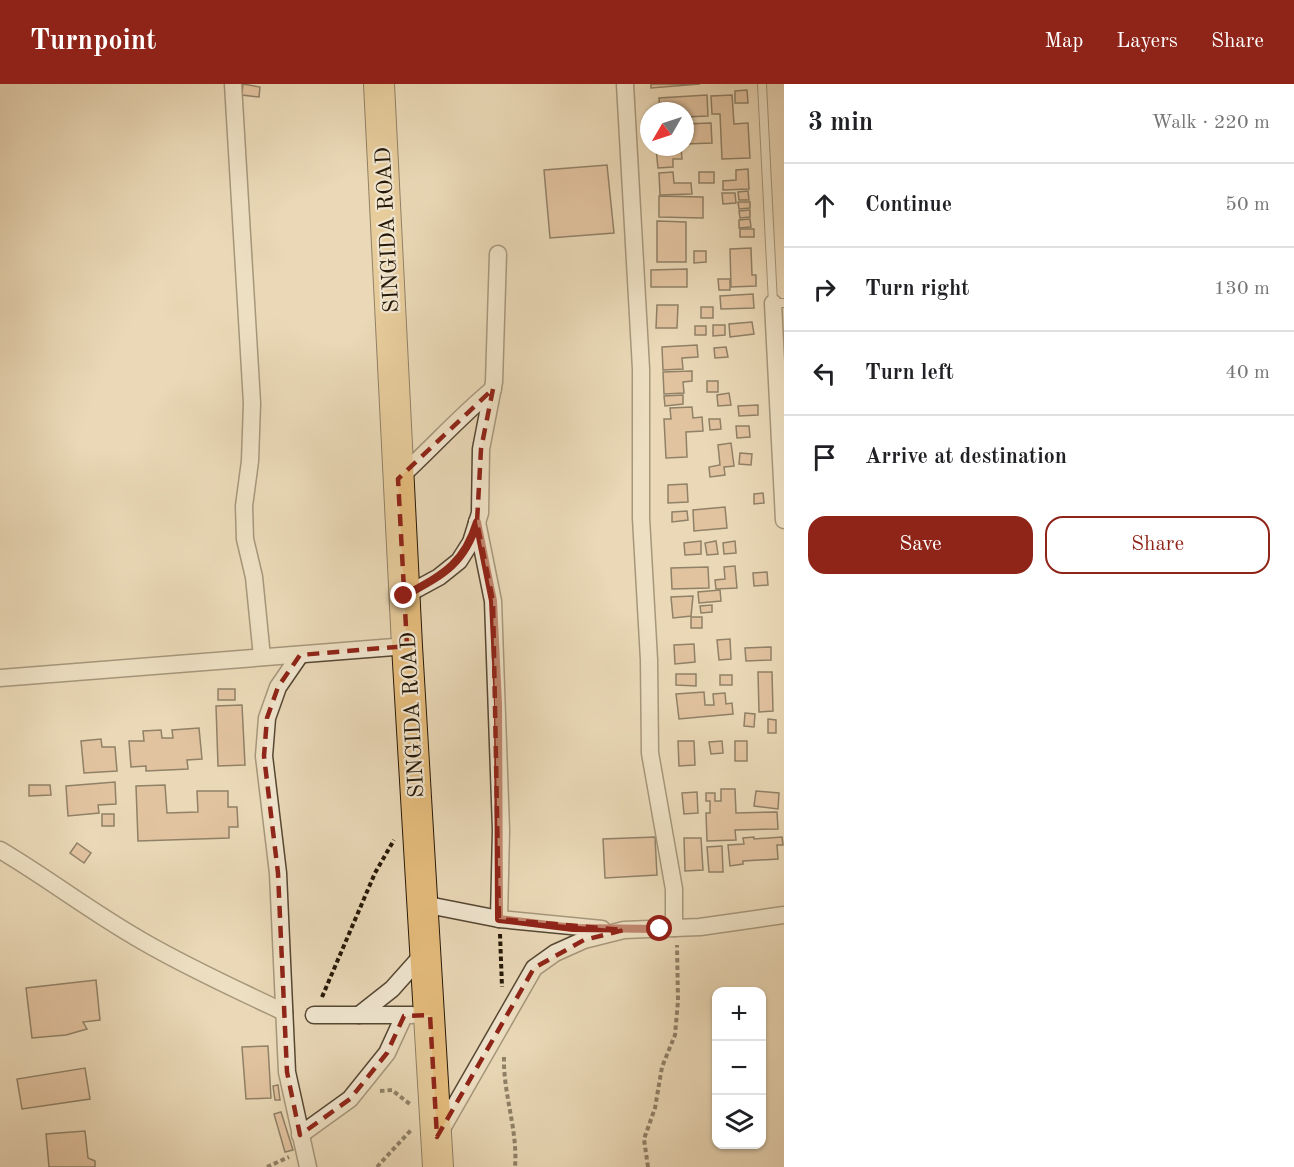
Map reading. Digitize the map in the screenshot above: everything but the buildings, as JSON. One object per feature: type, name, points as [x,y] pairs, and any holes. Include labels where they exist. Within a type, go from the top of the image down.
[{"type":"highway","name":"SINGIDA ROAD","points":[[379,84],[404,596],[426,951],[417,1015],[436,1122],[438,1167]]},
{"type":"street","points":[[233,84],[252,403],[250,461],[244,506],[246,539],[254,577],[262,657]]},
{"type":"street","points":[[625,84],[641,369],[641,518],[649,660],[650,753],[674,889],[674,928]]},
{"type":"street","points":[[404,596],[439,577],[459,561],[471,542],[480,513],[481,449],[493,388],[498,254]]},
{"type":"street","points":[[779,303],[784,520]]},
{"type":"street","points":[[398,479],[431,449],[458,418],[493,388]]},
{"type":"street","points":[[477,522],[493,601],[498,704],[499,919]]},
{"type":"street","points":[[0,678],[407,646]]},
{"type":"street","points":[[300,655],[278,687],[267,718],[264,756],[278,873],[287,1072],[308,1167]]},
{"type":"street","points":[[0,850],[50,880],[90,910],[144,943],[284,1012]]},
{"type":"street","points":[[423,904],[499,919],[573,928],[624,930],[674,928],[784,915]]},
{"type":"street","points":[[436,1122],[505,1022],[534,968],[555,953],[584,940],[624,930]]},
{"type":"street","points":[[359,1015],[392,989],[426,951]]},
{"type":"street","points":[[314,1015],[417,1015]]},
{"type":"street","points":[[300,1135],[355,1093],[417,1015]]},
{"type":"lane","points":[[762,84],[779,303]]},
{"type":"path","points":[[314,1015],[375,873],[417,801]]},
{"type":"path","points":[[499,919],[505,1022],[504,1076],[513,1135],[515,1167]]},
{"type":"path","points":[[648,1167],[644,1139],[655,1108],[662,1067],[675,1035],[677,1018],[678,952],[674,928]]},
{"type":"path","points":[[355,1093],[392,1089],[408,1105],[436,1122]]},
{"type":"path","points":[[377,1167],[412,1128],[436,1122]]},
{"type":"highlighted area","points":[[493,389],[481,449],[477,522],[493,601],[499,919],[624,930],[584,940],[534,968],[437,1137],[430,1015],[404,1016],[387,1053],[350,1099],[300,1135],[287,1072],[278,873],[264,756],[267,718],[278,687],[300,655],[407,646],[398,479]]},
{"type":"route","points":[[404,596],[439,577],[459,561],[471,542],[477,522],[493,601],[501,830],[499,919],[573,928],[660,929]]}]
